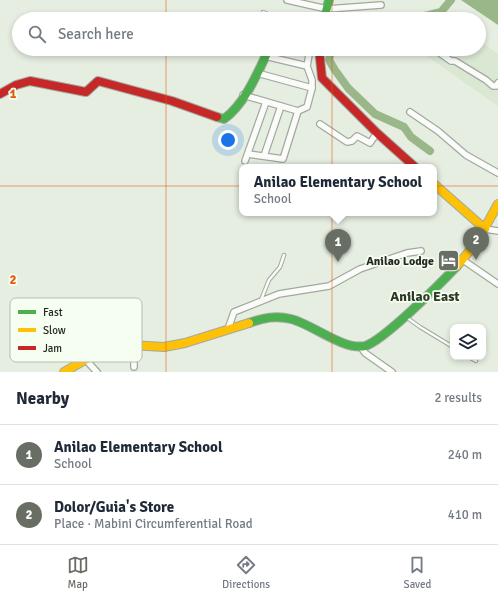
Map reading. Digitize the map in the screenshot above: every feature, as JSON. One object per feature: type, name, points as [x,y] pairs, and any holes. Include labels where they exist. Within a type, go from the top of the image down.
[{"type":"main road","points":[[326,12],[329,0]]},
{"type":"main road","points":[[0,94],[16,85],[30,81],[86,92],[98,81],[172,101],[224,119],[228,117],[237,107],[266,56]]},
{"type":"main road","points":[[320,56],[322,78],[377,133],[413,164]]},
{"type":"main road","points":[[437,187],[485,229]]},
{"type":"main road","points":[[142,347],[155,348],[171,346],[263,318],[287,317],[300,321],[343,342],[365,346],[374,341],[404,315],[463,260],[478,242],[498,204]]},
{"type":"main road","points":[[64,372],[81,362]]},
{"type":"street","points":[[288,0],[327,9],[381,5]]},
{"type":"street","points":[[276,56],[307,66]]},
{"type":"street","points":[[243,95],[298,111],[307,107],[312,88],[312,80],[307,66],[308,56]]},
{"type":"street","points":[[444,56],[451,61],[455,61],[493,86],[496,86],[498,83]]},
{"type":"street","points":[[257,73],[312,88]]},
{"type":"street","points":[[245,161],[266,102]]},
{"type":"street","points":[[264,156],[281,106]]},
{"type":"street","points":[[248,154],[283,159],[298,111]]},
{"type":"street","points":[[410,112],[438,131],[466,155],[498,173]]},
{"type":"street","points":[[320,124],[347,142],[352,141],[357,136],[370,143],[377,133]]},
{"type":"street","points":[[485,229],[498,231]]},
{"type":"street","points":[[228,329],[234,312],[261,300],[300,289],[329,286],[360,269],[420,250]]},
{"type":"street","points":[[463,260],[498,284]]},
{"type":"street","points":[[360,346],[365,353],[392,372]]},
{"type":"street","points":[[89,362],[97,372]]},
{"type":"street","points":[[134,362],[134,367]]},
{"type":"lane","points":[[261,300],[269,280],[280,267],[284,255]]},
{"type":"lane","points":[[404,315],[450,346]]},
{"type":"shaded area","points":[[461,0],[498,0],[498,25],[486,17],[486,12],[479,12]]},
{"type":"shaded area","points":[[486,45],[498,54],[498,106],[427,56],[486,56]]},
{"type":"waterway","points":[[441,12],[451,0]]},
{"type":"waterway","points":[[330,56],[329,60],[348,88],[375,114],[404,127],[411,137],[430,151]]},
{"type":"traffic: fast","points":[[326,12],[329,0]]},
{"type":"traffic: fast","points":[[217,117],[224,119],[232,113],[245,96],[266,56]]},
{"type":"traffic: fast","points":[[249,323],[280,317],[291,319],[348,345],[365,346],[385,334],[398,323],[457,266]]},
{"type":"traffic: slow","points":[[437,187],[485,229]]},
{"type":"traffic: slow","points":[[457,266],[477,242],[498,204]]},
{"type":"traffic: slow","points":[[142,346],[164,347],[185,343],[249,323]]},
{"type":"traffic: slow","points":[[64,372],[82,362]]},
{"type":"traffic: jam","points":[[320,56],[322,78],[377,133],[412,164]]},
{"type":"traffic: jam","points":[[0,94],[16,85],[30,81],[86,92],[98,81],[172,101],[217,117]]},
{"type":"place","name":"Dolor/Guia's Store","points":[[476,260]]},
{"type":"place","name":"Anilao Lodge","points":[[449,261]]},
{"type":"place","name":"Anilao Elementary School","points":[[338,262]]},
{"type":"district","name":"Anilao East","points":[[425,296]]}]
